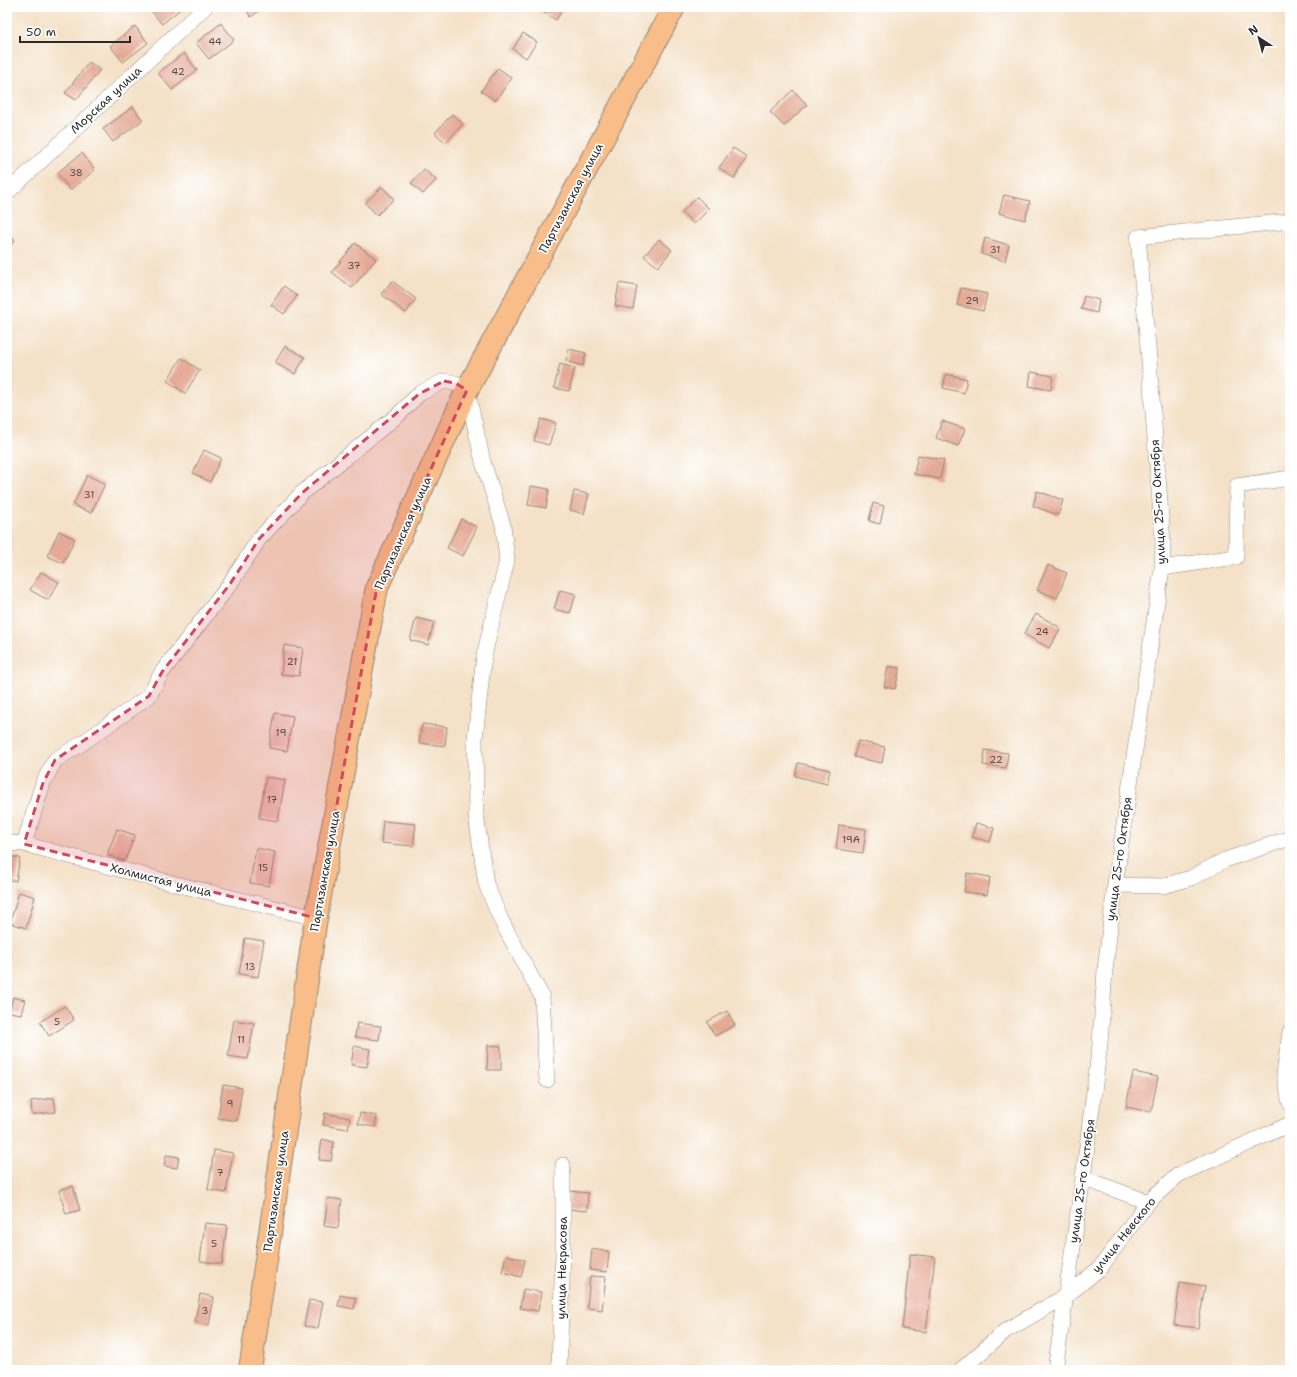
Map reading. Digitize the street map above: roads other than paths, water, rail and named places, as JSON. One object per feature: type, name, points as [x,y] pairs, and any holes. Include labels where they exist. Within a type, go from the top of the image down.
[{"type":"main road","name":"Партизанская улица","points":[[250,1370],[316,918],[378,587],[467,390],[674,7]]},
{"type":"street","name":"Морская улица","points":[[7,193],[205,7]]},
{"type":"street","name":"улица 25-го Октября","points":[[1055,1370],[1083,1178],[1100,1044],[1105,970],[1115,885],[1162,568],[1162,542],[1148,347],[1138,237],[1290,221]]},
{"type":"street","points":[[24,844],[43,783],[54,760],[81,744],[149,696],[162,672],[230,584],[259,539],[302,493],[398,415],[419,394],[444,381],[455,383],[467,390],[482,455],[503,525],[507,560],[484,656],[475,738],[476,815],[486,884],[501,920],[542,997],[548,1080]]},
{"type":"street","points":[[1162,568],[1236,557],[1237,486],[1290,478]]},
{"type":"street","points":[[1115,885],[1163,886],[1191,878],[1225,860],[1290,838]]},
{"type":"street","name":"Холмистая улица","points":[[7,843],[24,844],[172,883],[316,918]]},
{"type":"street","points":[[1290,1032],[1284,1074],[1290,1103]]},
{"type":"street","name":"улица Невского","points":[[961,1370],[1004,1331],[1066,1296],[1100,1268],[1148,1202],[1178,1175],[1290,1124]]},
{"type":"street","name":"улица Некрасова","points":[[559,1370],[563,1252],[563,1165]]},
{"type":"street","points":[[1083,1178],[1148,1202]]}]
